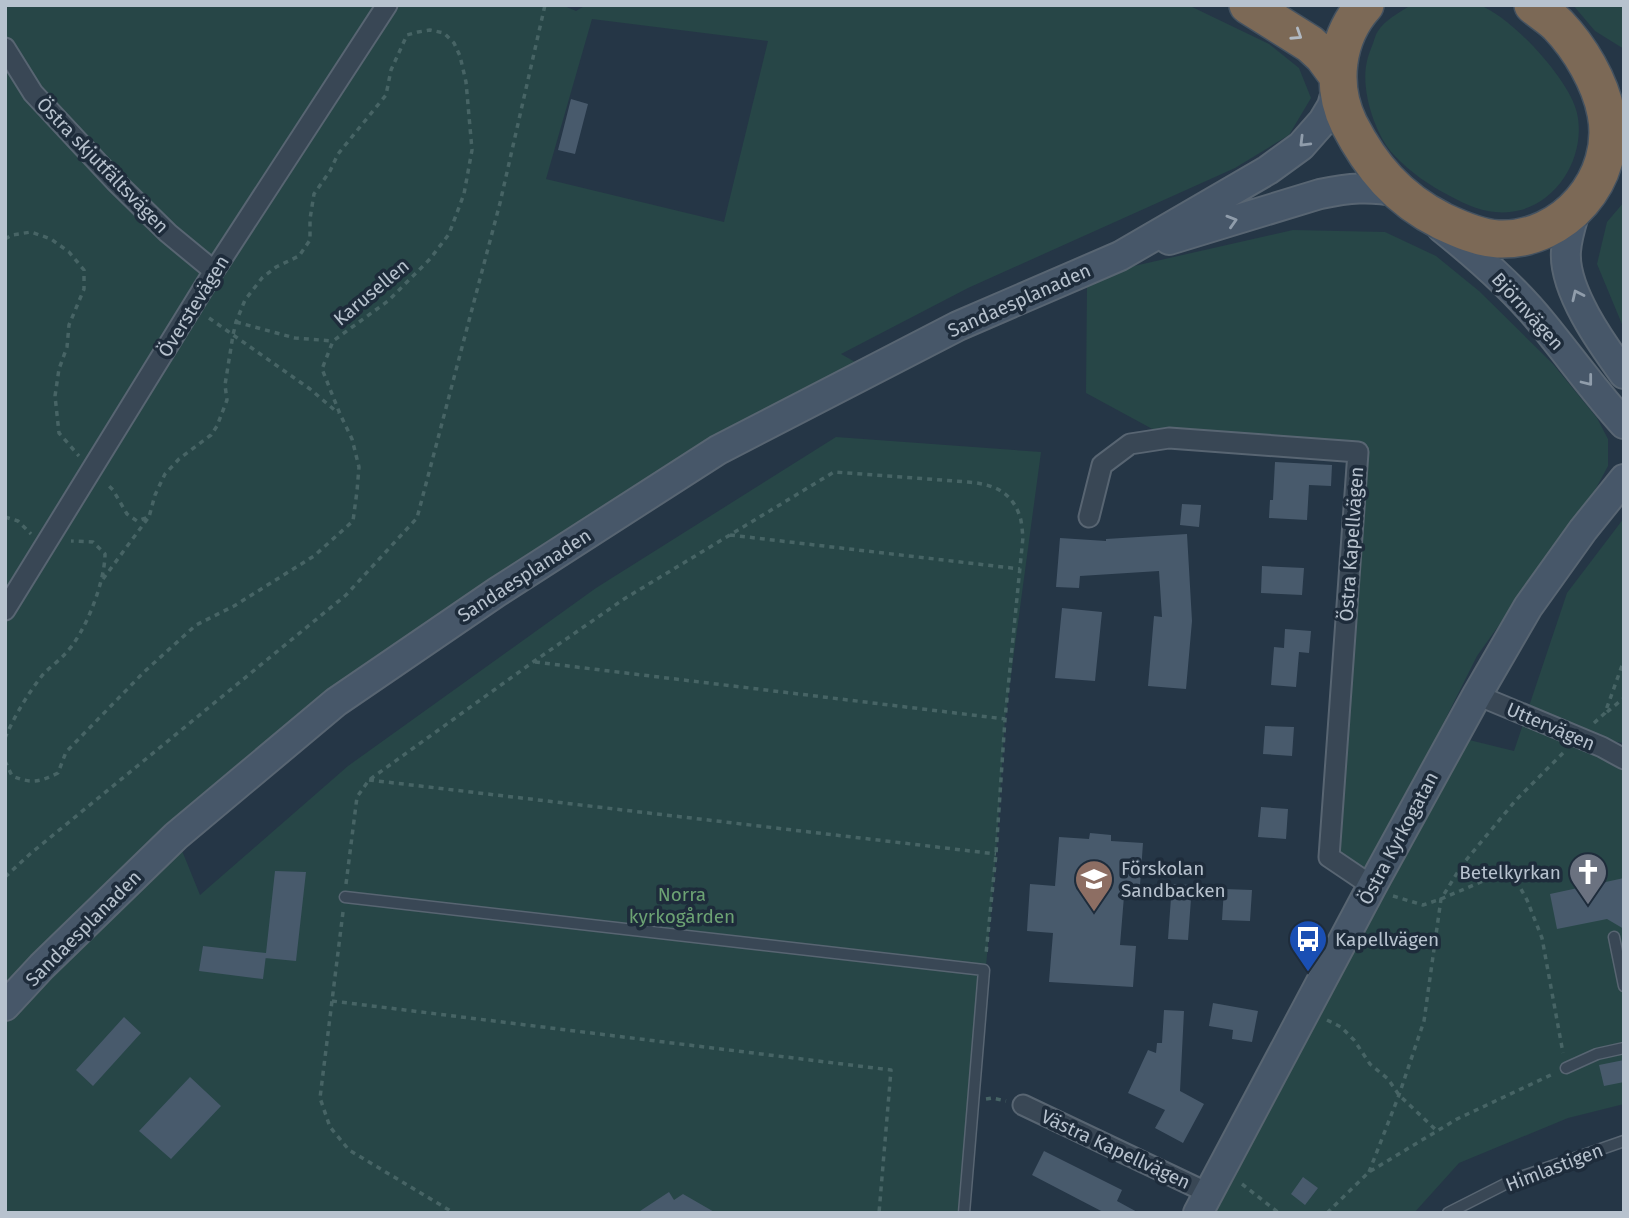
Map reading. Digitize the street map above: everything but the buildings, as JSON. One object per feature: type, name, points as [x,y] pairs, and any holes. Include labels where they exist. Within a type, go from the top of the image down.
[{"type":"highway","points":[[1248,5],[1310,44],[1323,56],[1337,80],[1345,115],[1361,147],[1379,172],[1410,201],[1457,228],[1497,239],[1525,236],[1546,229],[1624,171]]},
{"type":"highway","points":[[1337,80],[1345,36],[1365,5]]},
{"type":"highway","points":[[1553,22],[1624,72]]},
{"type":"highway","points":[[1553,22],[1597,84],[1606,112],[1607,154],[1598,176],[1580,205]]},
{"type":"main road","name":"Sandaesplanaden","points":[[1120,256],[1268,170],[1301,146],[1332,106],[1337,80]]},
{"type":"main road","name":"Sandaesplanaden","points":[[5,1006],[42,966],[176,836],[336,702],[497,592],[718,450],[958,326],[1120,256],[1320,194],[1357,187],[1379,188],[1410,201]]},
{"type":"main road","name":"Björnvägen","points":[[1410,201],[1505,282],[1542,322],[1624,424]]},
{"type":"main road","name":"Björnvägen","points":[[1580,205],[1568,238],[1567,268],[1590,323],[1624,374]]},
{"type":"main road","name":"Östra Kyrkogatan","points":[[1203,1203],[1372,886],[1528,607],[1583,530],[1624,479]]},
{"type":"street","name":"Överstevägen","points":[[5,610],[192,305],[387,5]]},
{"type":"street","name":"Östra skjutfältsvägen","points":[[5,48],[33,93],[115,181],[168,233],[214,271]]},
{"type":"street","name":"Östra Kapellvägen","points":[[1089,517],[1102,465],[1130,444],[1169,438],[1357,453],[1329,857],[1372,886]]},
{"type":"street","name":"Uttervägen","points":[[1477,695],[1579,737],[1624,759]]},
{"type":"street","name":"Västra Kapellvägen","points":[[1023,1105],[1203,1203]]},
{"type":"lane","points":[[345,897],[984,970],[964,1213]]},
{"type":"lane","points":[[1614,937],[1624,986]]},
{"type":"lane","points":[[1566,1068],[1597,1054],[1624,1048]]},
{"type":"lane","name":"Himlastigen","points":[[1448,1213],[1515,1179],[1624,1141]]},
{"type":"path","points":[[5,877],[30,853],[346,595],[417,518],[500,203],[545,5]]},
{"type":"path","name":"Karusellen","points":[[5,761],[12,776],[28,782],[58,773],[66,752],[144,672],[196,625],[262,590],[314,556],[353,521],[359,467],[352,439],[322,369],[333,341],[388,301],[430,259],[449,234],[457,214],[464,194],[472,150],[466,82],[460,56],[454,43],[444,33],[430,30],[407,35],[391,70],[386,95],[338,154],[314,194],[310,240],[299,256],[276,267],[262,278],[245,300],[233,335]]},
{"type":"path","points":[[192,305],[310,389],[340,414]]},
{"type":"path","points":[[236,322],[295,338],[333,341]]},
{"type":"path","points":[[454,1213],[349,1150],[330,1127],[320,1098],[357,797],[369,780],[624,599],[834,472],[987,484],[1005,492],[1019,513],[1023,537],[984,970]]},
{"type":"path","points":[[5,517],[18,521],[44,547],[71,541],[93,542],[105,554],[102,581],[86,624],[67,653],[42,675],[12,720],[5,738]]},
{"type":"path","points":[[102,581],[149,517]]},
{"type":"path","points":[[727,535],[1020,569]]},
{"type":"path","points":[[1605,713],[1624,660]]},
{"type":"path","points":[[533,662],[1005,719]]},
{"type":"path","points":[[1370,1172],[1424,1021],[1441,899],[1462,865],[1516,800],[1579,737],[1624,698]]},
{"type":"path","points":[[369,780],[996,854]]},
{"type":"path","points":[[1327,1213],[1370,1172],[1437,1131],[1566,1068],[1542,938],[1516,880],[1490,878],[1423,905],[1387,894],[1372,886]]},
{"type":"path","points":[[332,1001],[891,1070],[879,1213]]},
{"type":"path","points":[[1307,1010],[1341,1027],[1354,1040],[1370,1064],[1388,1079],[1399,1095],[1437,1131]]},
{"type":"path","points":[[974,1101],[992,1098],[1023,1105]]},
{"type":"path","points":[[1222,1168],[1279,1213]]},
{"type":"green space","name":"Norra kyrkogården","points":[[5,5],[562,5],[576,11],[586,5],[1188,5],[1269,44],[1299,68],[1311,98],[1289,135],[1235,168],[968,288],[841,354],[871,371],[497,592],[176,836],[200,895],[348,766],[596,588],[836,437],[1041,452],[1005,719],[996,854],[964,1213],[5,1213]],"holes":[[[592,19],[768,41],[724,222],[546,179]]]},
{"type":"green space","points":[[1411,5],[1479,5],[1507,22],[1551,67],[1572,99],[1579,128],[1574,158],[1559,185],[1548,196],[1521,210],[1484,210],[1443,192],[1420,178],[1387,146],[1375,124],[1367,98],[1365,72],[1376,34],[1393,16]]},
{"type":"green space","points":[[1573,5],[1624,5],[1624,49],[1595,31]]},
{"type":"green space","points":[[1624,202],[1624,329],[1597,264],[1607,222]]},
{"type":"green space","points":[[1293,230],[1385,232],[1436,256],[1479,291],[1553,364],[1597,418],[1608,439],[1608,466],[1594,492],[1477,656],[1440,730],[1453,736],[1514,751],[1567,593],[1624,518],[1624,743],[1582,737],[1624,763],[1624,1104],[1568,1118],[1459,1163],[1414,1213],[1198,1213],[1372,887],[1329,857],[1357,453],[1169,438],[1086,393],[1087,285],[1134,266]]},
{"type":"place","name":"Betelkyrkan","points":[[1588,906]]},
{"type":"place","name":"Förskolan Sandbacken","points":[[1094,913]]},
{"type":"place","name":"Kapellvägen","points":[[1308,973]]}]
